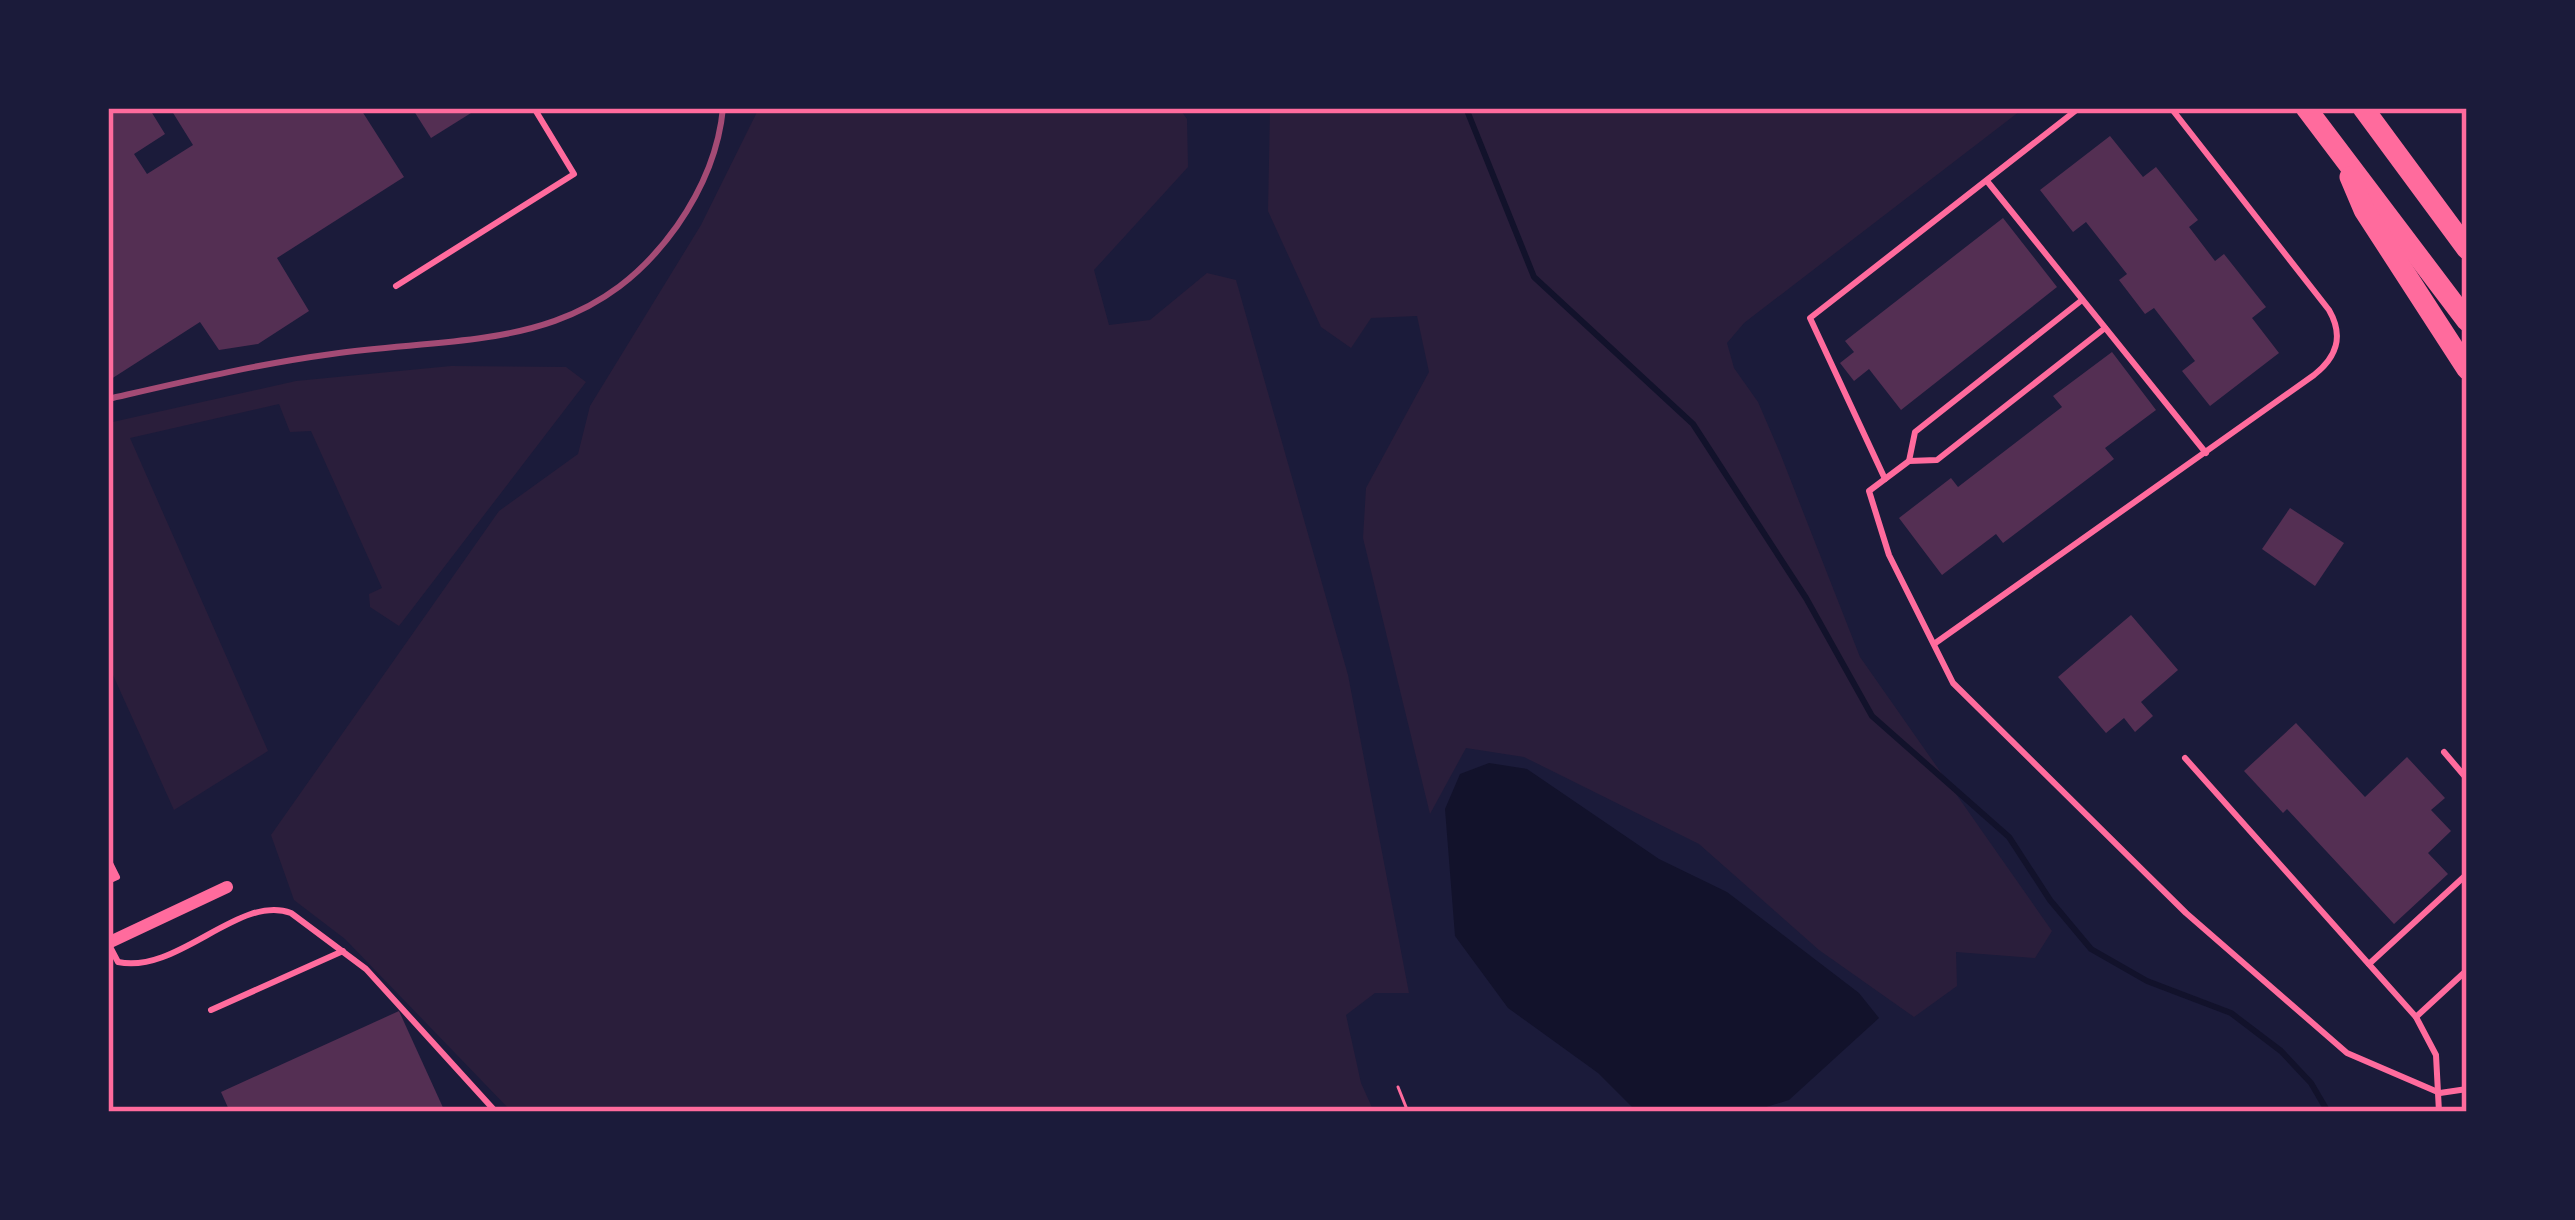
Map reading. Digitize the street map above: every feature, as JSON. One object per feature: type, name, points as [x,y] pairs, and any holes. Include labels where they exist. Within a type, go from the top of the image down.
[{"type":"highway","points":[[2306,108],[2467,320]]},
{"type":"highway","points":[[2363,108],[2467,226]]},
{"type":"highway","points":[[2338,149],[2364,210],[2467,370]]},
{"type":"highway","points":[[2407,162],[2467,249]]},
{"type":"street","points":[[108,943],[227,887]]},
{"type":"lane","points":[[396,286],[574,174],[534,108]]},
{"type":"lane","points":[[1885,479],[1810,318],[2080,108]]},
{"type":"lane","points":[[1934,644],[2327,366],[2338,339],[2329,310],[2171,108]]},
{"type":"lane","points":[[1987,181],[2206,453]]},
{"type":"lane","points":[[1910,460],[1915,432],[2083,300]]},
{"type":"lane","points":[[2105,328],[1936,460],[1910,460],[1870,491],[1882,534],[1934,644],[1953,683],[2186,913],[2347,1053],[2440,1093],[2467,1089]]},
{"type":"lane","points":[[2444,752],[2467,779]]},
{"type":"lane","points":[[2185,758],[2416,1017],[2436,1055],[2439,1112]]},
{"type":"lane","points":[[108,859],[117,877],[108,881]]},
{"type":"lane","points":[[2368,964],[2467,874]]},
{"type":"lane","points":[[108,943],[118,962],[138,967],[277,908],[343,951],[408,1011],[496,1112]]},
{"type":"lane","points":[[211,1010],[343,951]]},
{"type":"lane","points":[[2416,1017],[2467,970]]},
{"type":"path","points":[[1398,1087],[1408,1112]]},
{"type":"shaded area","points":[[759,108],[1179,108],[1187,119],[1188,167],[1094,270],[1109,325],[1150,320],[1207,273],[1236,280],[1348,675],[1409,993],[1375,993],[1346,1015],[1361,1083],[1374,1112],[512,1112],[345,939],[294,900],[271,835],[499,511],[578,454],[590,406],[701,225]]},
{"type":"shaded area","points":[[1270,108],[2024,108],[1744,323],[1727,343],[1734,368],[1758,402],[1780,453],[1860,657],[2052,931],[2035,958],[1956,952],[1957,986],[1914,1017],[1819,950],[1699,844],[1524,757],[1466,748],[1430,814],[1363,538],[1366,488],[1429,372],[1417,316],[1371,318],[1351,348],[1321,327],[1268,211]]},
{"type":"shaded area","points":[[451,366],[566,367],[586,382],[399,626],[370,607],[369,594],[382,588],[311,431],[290,432],[279,404],[130,438],[268,751],[174,810],[108,664],[108,423],[296,381]]},
{"type":"shaded area","points":[[1489,763],[1527,769],[1659,859],[1727,892],[1859,993],[1879,1018],[1789,1100],[1750,1112],[1634,1109],[1598,1073],[1508,1008],[1455,936],[1445,809],[1460,774]]},
{"type":"building","points":[[108,108],[149,108],[165,134],[134,154],[147,174],[193,145],[170,108],[360,108],[404,177],[277,258],[309,311],[258,344],[219,350],[200,322],[108,381]]},
{"type":"building","points":[[412,108],[479,108],[431,138]]},
{"type":"building","points":[[2110,136],[2143,177],[2156,167],[2198,220],[2189,227],[2215,261],[2224,254],[2266,307],[2252,318],[2279,353],[2210,406],[2182,371],[2195,361],[2154,308],[2145,314],[2119,280],[2127,274],[2086,222],[2073,232],[2040,190]]},
{"type":"building","points":[[2003,218],[2057,287],[1901,410],[1869,369],[1854,381],[1840,363],[1854,352],[1845,341]]},
{"type":"building","points":[[2112,352],[2156,410],[2105,448],[2114,459],[2003,543],[1996,534],[1942,575],[1899,518],[1951,478],[1958,487],[2062,407],[2053,396]]},
{"type":"building","points":[[2290,508],[2344,543],[2315,586],[2262,549]]},
{"type":"building","points":[[2131,615],[2178,670],[2141,702],[2153,716],[2135,732],[2124,718],[2106,733],[2058,677]]},
{"type":"building","points":[[2296,723],[2365,797],[2407,757],[2445,798],[2431,810],[2451,831],[2428,853],[2448,874],[2394,924],[2287,809],[2283,813],[2244,771]]},
{"type":"building","points":[[399,1011],[445,1112],[230,1112],[221,1092]]},
{"type":"waterway","points":[[1466,108],[1534,277],[1693,424],[1806,598],[1872,716],[2009,837],[2050,900],[2091,949],[2147,981],[2231,1013],[2281,1051],[2311,1083],[2328,1112]]},
{"type":"railway","points":[[108,399],[276,363],[477,339],[564,317],[604,297],[642,267],[677,226],[708,170],[723,108]]}]
